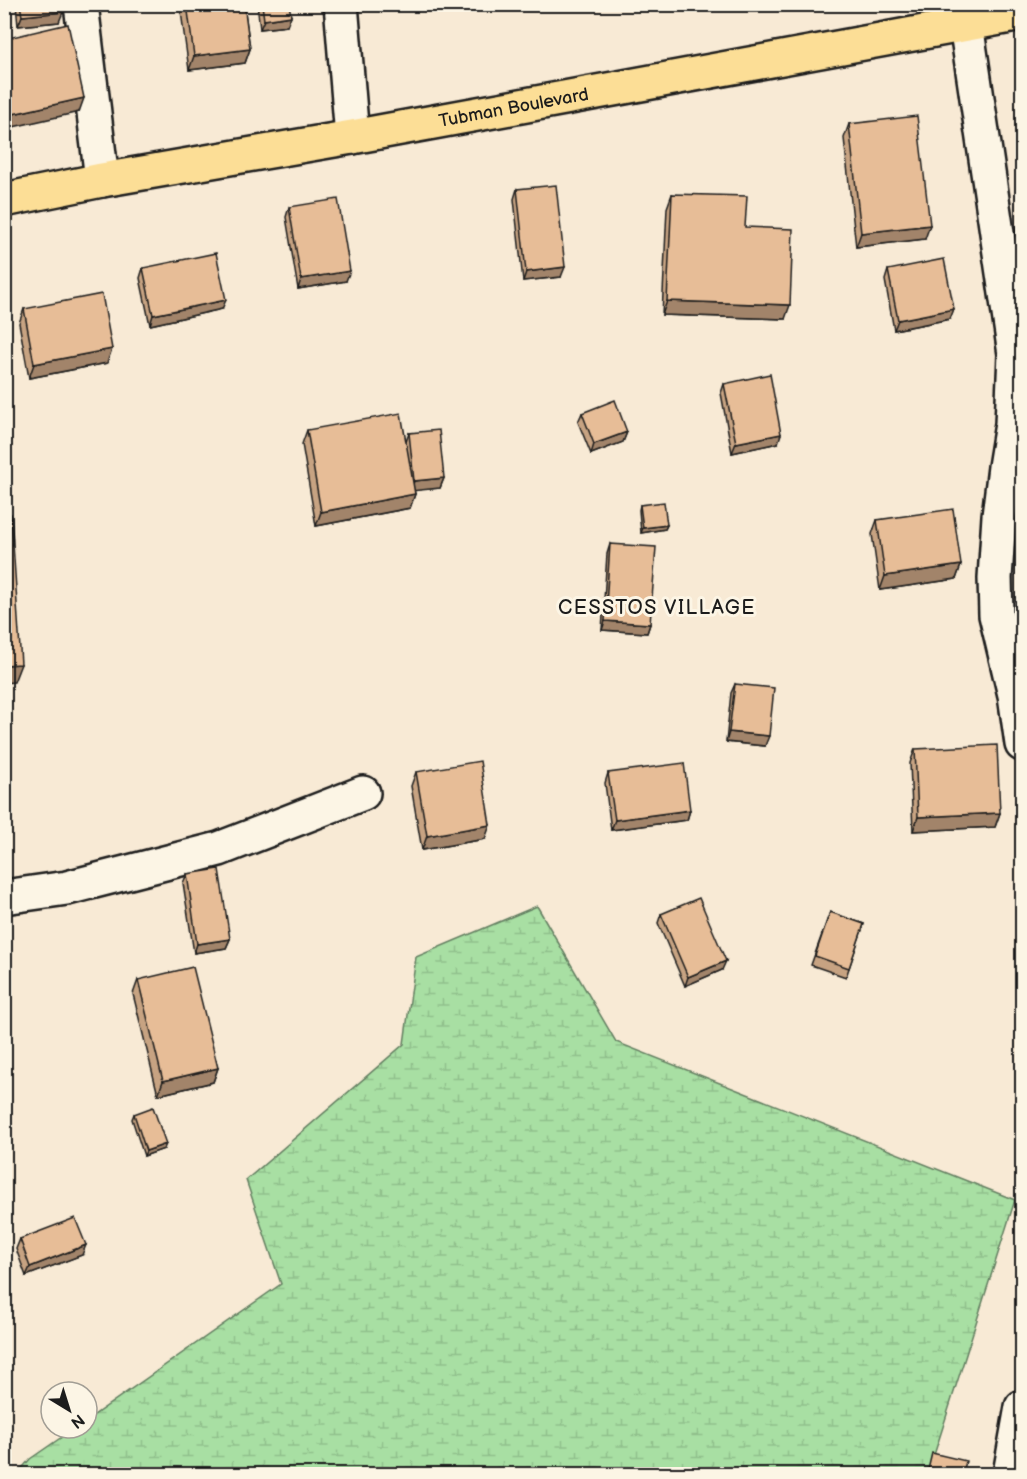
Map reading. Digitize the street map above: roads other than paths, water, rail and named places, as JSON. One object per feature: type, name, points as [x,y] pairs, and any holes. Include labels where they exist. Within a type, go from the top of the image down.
[{"type":"highway","name":"Tubman Boulevard","points":[[4,200],[102,180],[1023,14]]},
{"type":"street","points":[[81,4],[102,180]]},
{"type":"street","points":[[341,4],[352,136]]},
{"type":"street","points":[[966,24],[1015,354],[1012,424],[1000,506],[995,578],[996,615],[1015,695],[1023,744]]},
{"type":"street","points":[[4,897],[67,888],[219,849],[363,793]]},
{"type":"street","points":[[1010,1474],[1023,1407]]},
{"type":"district","name":"CESSTOS VILLAGE","points":[[657,608]]}]
